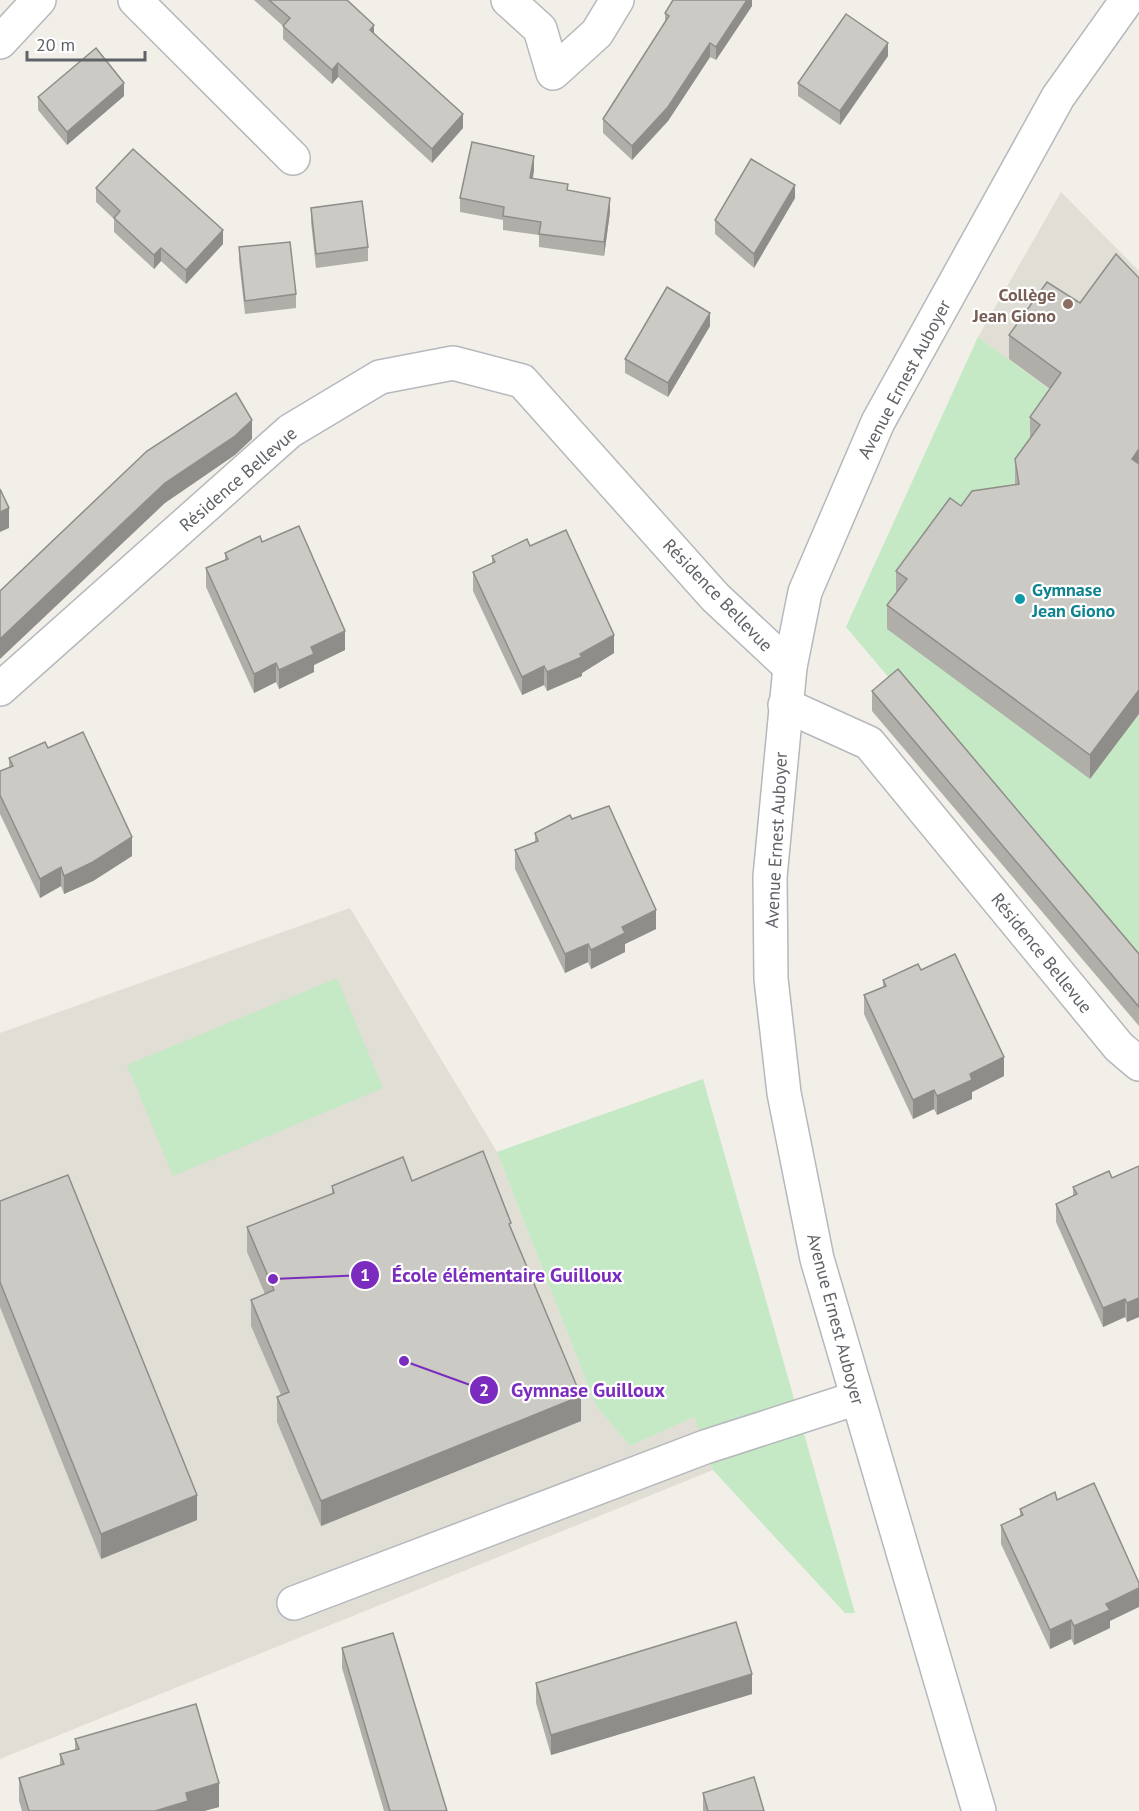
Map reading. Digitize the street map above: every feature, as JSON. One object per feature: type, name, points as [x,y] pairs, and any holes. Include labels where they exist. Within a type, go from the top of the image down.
[{"type":"street","points":[[0,42],[39,0]]},
{"type":"street","points":[[135,0],[293,158]]},
{"type":"street","points":[[508,0],[540,29],[554,73],[597,33],[617,0]]},
{"type":"street","name":"Avenue Ernest Auboyer","points":[[979,1811],[817,1259],[784,1093],[771,979],[770,877],[785,705],[805,592],[878,422],[1058,97],[1127,0]]},
{"type":"street","name":"Résidence Bellevue","points":[[0,689],[290,431],[381,377],[453,363],[522,381],[715,597],[790,667]]},
{"type":"street","name":"Résidence Bellevue","points":[[785,705],[869,743],[1119,1047],[1139,1064]]},
{"type":"street","points":[[294,1603],[705,1447],[857,1398]]},
{"type":"shaded area","name":"Collège Jean Giono","points":[[1061,192],[1139,271],[1139,455],[978,337]]},
{"type":"shaded area","points":[[350,908],[497,1152],[596,1406],[630,1446],[694,1417],[713,1470],[0,1759],[0,1033]]},
{"type":"green space","points":[[978,337],[1139,455],[1139,973],[846,627]]},
{"type":"green space","points":[[337,978],[383,1088],[173,1176],[127,1065]]},
{"type":"green space","points":[[703,1079],[855,1613],[845,1613],[713,1470],[694,1417],[630,1446],[596,1406],[497,1152]]},
{"type":"building","points":[[269,0],[347,0],[374,25],[370,30],[463,114],[432,149],[338,63],[332,70],[283,26],[290,18]]},
{"type":"building","points":[[673,0],[747,0],[716,47],[710,43],[668,107],[632,146],[603,119],[669,16],[665,13]]},
{"type":"building","points":[[846,14],[888,43],[840,111],[798,83]]},
{"type":"building","points":[[96,48],[124,83],[67,132],[38,97]]},
{"type":"building","points":[[472,142],[534,156],[530,178],[568,184],[567,190],[610,198],[604,242],[539,234],[541,222],[503,216],[504,207],[460,198]]},
{"type":"building","points":[[133,149],[223,230],[186,270],[161,248],[154,255],[114,218],[120,211],[96,188]]},
{"type":"building","points":[[751,159],[795,185],[754,254],[715,220]]},
{"type":"building","points":[[362,201],[368,247],[316,254],[311,208]]},
{"type":"building","points":[[290,242],[296,294],[245,301],[239,247]]},
{"type":"building","name":"Gymnase Jean Giono","points":[[1116,254],[1139,278],[1139,449],[1132,459],[1139,464],[1139,690],[1090,755],[887,605],[907,579],[896,571],[950,498],[961,506],[972,491],[1019,484],[1015,459],[1040,425],[1030,417],[1061,373],[1009,335],[1047,282],[1080,303]]},
{"type":"building","points":[[667,287],[710,313],[668,383],[625,359]]},
{"type":"building","points":[[236,393],[252,420],[235,436],[165,483],[0,639],[0,591],[147,451]]},
{"type":"building","points":[[0,489],[9,508],[0,512]]},
{"type":"building","points":[[299,526],[345,631],[311,647],[314,654],[279,670],[276,663],[254,674],[206,568],[228,559],[225,553],[260,536],[262,542]]},
{"type":"building","points":[[566,530],[614,635],[580,654],[582,657],[547,672],[544,666],[522,677],[473,572],[495,562],[492,556],[527,539],[530,546]]},
{"type":"building","points":[[898,669],[1139,954],[1139,1007],[872,691]]},
{"type":"building","points":[[83,732],[132,837],[93,862],[64,876],[61,867],[40,879],[0,795],[0,771],[13,766],[9,758],[45,742],[48,748]]},
{"type":"building","points":[[609,806],[656,910],[622,927],[625,933],[591,950],[588,944],[565,954],[515,850],[538,841],[535,833],[570,815],[572,819]]},
{"type":"building","points":[[955,954],[1004,1057],[970,1074],[972,1080],[937,1096],[934,1090],[913,1100],[864,995],[886,986],[883,980],[918,964],[921,970]]},
{"type":"building","points":[[483,1151],[511,1223],[509,1224],[581,1396],[321,1501],[277,1397],[289,1392],[251,1300],[274,1290],[247,1227],[334,1193],[332,1186],[403,1157],[412,1181]]},
{"type":"building","points":[[1139,1166],[1139,1298],[1127,1303],[1125,1299],[1103,1308],[1056,1204],[1077,1194],[1073,1187],[1109,1171],[1112,1178]]},
{"type":"building","points":[[68,1175],[197,1495],[101,1534],[0,1282],[0,1201]]},
{"type":"building","points":[[1094,1483],[1139,1583],[1139,1588],[1106,1604],[1110,1610],[1074,1626],[1071,1620],[1050,1630],[1001,1525],[1023,1515],[1020,1509],[1055,1492],[1057,1500]]},
{"type":"building","points":[[736,1622],[752,1674],[551,1735],[536,1683]]},
{"type":"building","points":[[393,1633],[447,1811],[390,1811],[342,1648]]},
{"type":"building","points":[[196,1704],[219,1783],[186,1793],[188,1801],[155,1811],[29,1811],[19,1778],[64,1764],[60,1754],[79,1749],[75,1739]]},
{"type":"building","points":[[754,1777],[764,1811],[708,1811],[703,1793]]},
{"type":"place","name":"Collège Jean Giono","points":[[1068,304]]},
{"type":"place","name":"Gymnase Jean Giono","points":[[1020,599]]},
{"type":"place","name":"École élémentaire Guilloux","points":[[273,1279]]},
{"type":"place","name":"Gymnase Guilloux","points":[[404,1361]]}]
